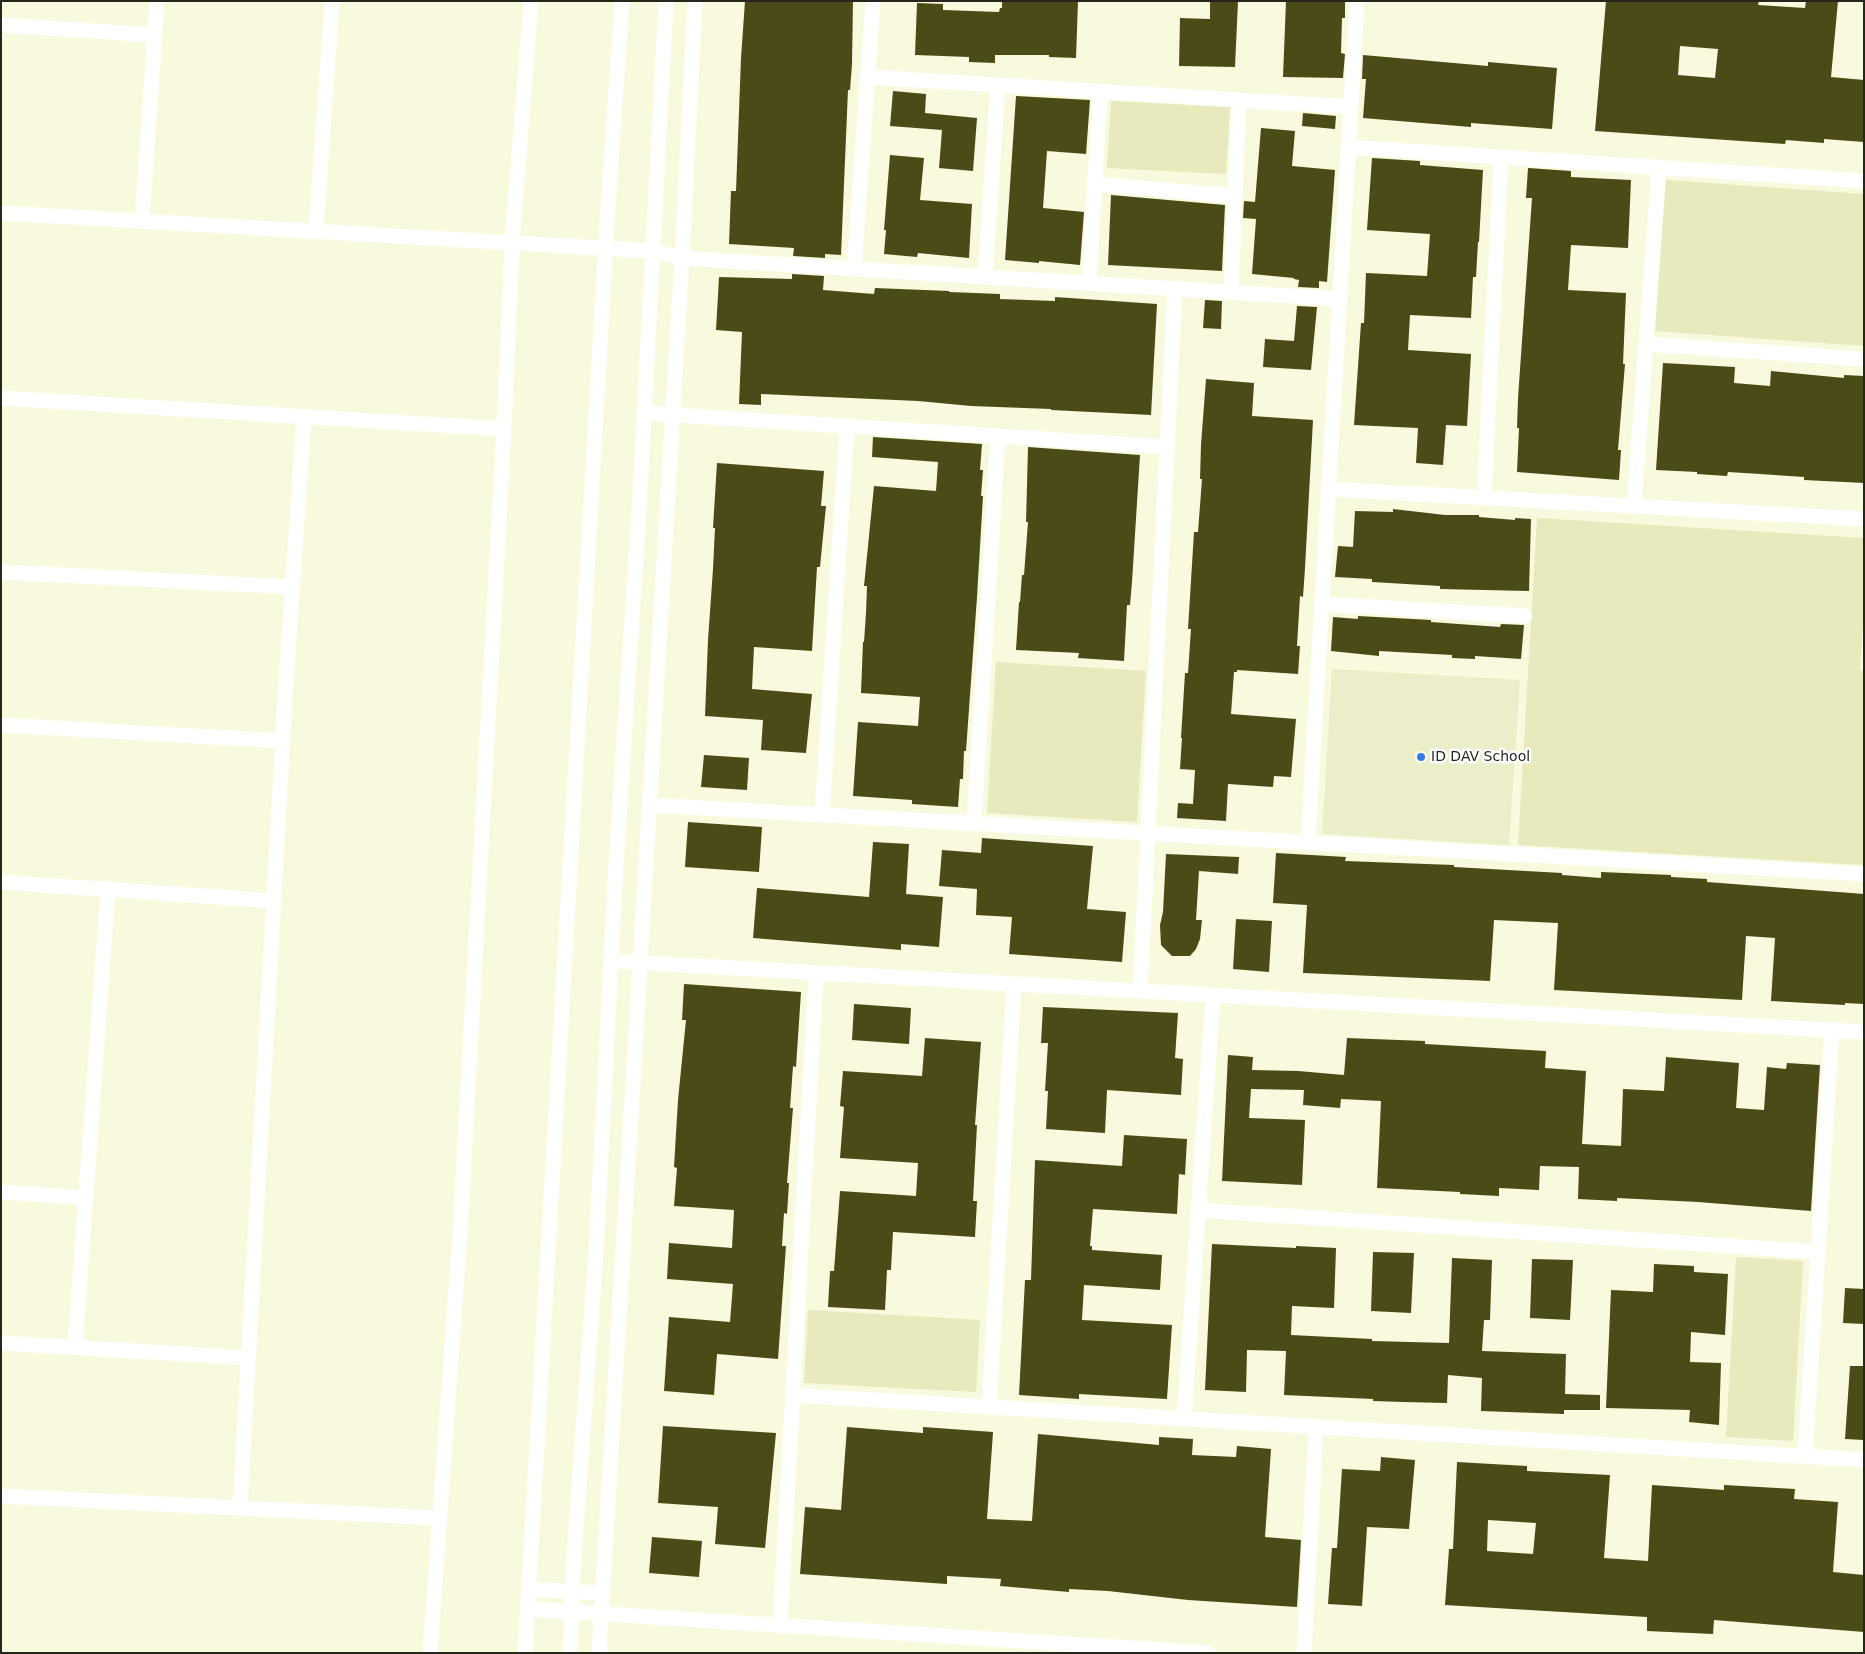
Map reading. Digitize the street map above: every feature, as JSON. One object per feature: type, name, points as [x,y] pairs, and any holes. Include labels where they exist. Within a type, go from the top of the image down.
[{"type":"street","points":[[142,221],[157,1]]},
{"type":"street","points":[[316,231],[332,1]]},
{"type":"street","points":[[430,1653],[438,1518],[461,1223],[504,429],[512,243],[531,1]]},
{"type":"street","points":[[525,1653],[622,1]]},
{"type":"street","points":[[570,1653],[596,1252],[666,1]]},
{"type":"street","points":[[599,1653],[673,415],[695,1]]},
{"type":"street","points":[[854,269],[873,1]]},
{"type":"street","points":[[1308,842],[1357,1]]},
{"type":"street","points":[[1,25],[155,36]]},
{"type":"street","points":[[868,77],[1350,107]]},
{"type":"street","points":[[985,277],[998,85]]},
{"type":"street","points":[[1089,283],[1100,92]]},
{"type":"street","points":[[1231,292],[1239,100]]},
{"type":"street","points":[[1348,147],[1864,181]]},
{"type":"street","points":[[1484,498],[1501,157]]},
{"type":"street","points":[[1634,506],[1659,168]]},
{"type":"street","points":[[1095,184],[1235,196]]},
{"type":"street","points":[[1,212],[652,251],[682,258],[1339,299]]},
{"type":"street","points":[[1140,992],[1175,289]]},
{"type":"street","points":[[1646,344],[1864,358]]},
{"type":"street","points":[[1,398],[504,429]]},
{"type":"street","points":[[644,413],[1167,446]]},
{"type":"street","points":[[240,1508],[292,587],[304,417]]},
{"type":"street","points":[[822,815],[847,426]]},
{"type":"street","points":[[974,823],[998,436]]},
{"type":"street","points":[[1328,489],[1864,519]]},
{"type":"street","points":[[1,572],[292,587]]},
{"type":"street","points":[[1322,604],[1525,616]]},
{"type":"street","points":[[1,725],[283,741]]},
{"type":"street","points":[[650,805],[1864,874]]},
{"type":"street","points":[[1,882],[274,901]]},
{"type":"street","points":[[75,1347],[108,890]]},
{"type":"street","points":[[611,961],[1864,1032]]},
{"type":"street","points":[[780,1626],[816,974]]},
{"type":"street","points":[[989,1407],[1014,985]]},
{"type":"street","points":[[1184,1418],[1213,996]]},
{"type":"street","points":[[1805,1457],[1832,1030]]},
{"type":"street","points":[[1,1192],[86,1198]]},
{"type":"street","points":[[1198,1210],[1818,1252]]},
{"type":"street","points":[[1,1343],[248,1358]]},
{"type":"street","points":[[793,1395],[1864,1460]]},
{"type":"street","points":[[1304,1653],[1316,1427]]},
{"type":"street","points":[[1,1496],[438,1518]]},
{"type":"street","points":[[529,1589],[603,1593]]},
{"type":"street","points":[[528,1608],[1073,1649],[1208,1653]]},
{"type":"shaded area","points":[[1111,101],[1230,107],[1226,174],[1107,168]]},
{"type":"shaded area","points":[[1666,180],[1864,194],[1864,346],[1655,331]]},
{"type":"shaded area","points":[[1537,518],[1864,538],[1864,608],[1860,670],[1864,671],[1864,865],[1518,845]]},
{"type":"shaded area","points":[[996,662],[1146,671],[1137,822],[987,813]]},
{"type":"shaded area","name":"ID DAV School","points":[[1332,669],[1520,680],[1509,845],[1322,834]]},
{"type":"shaded area","points":[[1736,1257],[1803,1261],[1793,1441],[1726,1437]]},
{"type":"shaded area","points":[[808,1310],[980,1320],[976,1392],[804,1383]]},
{"type":"building","points":[[745,1],[853,1],[852,64],[850,90],[848,90],[841,255],[825,254],[825,258],[793,256],[794,248],[729,244],[731,191],[736,191]]},
{"type":"building","points":[[1002,1],[1078,1],[1076,58],[1049,57],[1049,55],[995,55],[995,63],[969,62],[969,57],[915,55],[917,3],[943,4],[943,10],[999,12],[1000,8],[1002,8]]},
{"type":"building","points":[[1210,1],[1238,1],[1235,67],[1179,66],[1180,18],[1210,19]]},
{"type":"building","points":[[1286,1],[1345,1],[1345,18],[1342,18],[1341,53],[1345,54],[1343,78],[1283,77]]},
{"type":"building","points":[[1606,1],[1759,1],[1758,5],[1805,8],[1806,1],[1838,1],[1831,77],[1864,80],[1864,142],[1824,139],[1824,143],[1786,140],[1785,144],[1595,131]],"holes":[[[1680,46],[1718,49],[1715,78],[1678,75]]]},
{"type":"building","points":[[1363,55],[1488,66],[1488,62],[1557,68],[1552,129],[1471,123],[1471,127],[1363,118],[1366,79],[1362,79]]},
{"type":"building","points":[[893,91],[926,94],[925,113],[977,118],[973,171],[939,168],[942,130],[890,126]]},
{"type":"building","points":[[1016,96],[1090,100],[1086,154],[1047,151],[1043,208],[1084,212],[1080,265],[1005,260]]},
{"type":"building","points":[[1303,113],[1336,116],[1335,129],[1302,126]]},
{"type":"building","points":[[1261,128],[1295,131],[1292,166],[1335,170],[1327,282],[1319,281],[1319,288],[1298,287],[1299,280],[1294,278],[1252,274],[1256,219],[1243,218],[1244,201],[1255,202]]},
{"type":"building","points":[[890,155],[924,158],[920,200],[972,204],[969,258],[918,253],[917,257],[884,254]]},
{"type":"building","points":[[1372,158],[1420,161],[1420,165],[1483,170],[1479,242],[1476,277],[1473,277],[1471,318],[1410,315],[1408,350],[1471,354],[1467,426],[1446,425],[1443,465],[1416,463],[1418,428],[1354,425],[1361,323],[1364,323],[1366,273],[1427,276],[1430,234],[1367,230]]},
{"type":"building","points":[[1528,168],[1571,171],[1571,177],[1631,180],[1628,248],[1571,245],[1568,290],[1626,293],[1623,364],[1625,364],[1618,450],[1621,450],[1619,480],[1517,472],[1518,398],[1532,198],[1526,198]]},
{"type":"building","points":[[1111,195],[1225,205],[1222,271],[1108,265]]},
{"type":"building","points":[[792,274],[824,276],[823,290],[874,294],[875,288],[949,291],[1000,294],[1000,299],[1055,301],[1055,297],[1157,304],[1151,415],[761,394],[761,405],[739,404],[742,332],[716,330],[719,277],[792,279]]},
{"type":"building","points":[[1205,300],[1222,301],[1221,329],[1203,328]]},
{"type":"building","points":[[1297,306],[1317,307],[1311,370],[1263,367],[1265,339],[1294,341]]},
{"type":"building","points":[[1663,363],[1735,367],[1734,383],[1770,386],[1771,371],[1844,378],[1844,375],[1864,376],[1864,483],[1804,480],[1804,477],[1728,472],[1727,476],[1656,470]]},
{"type":"building","points":[[1206,379],[1254,383],[1252,416],[1313,420],[1303,597],[1300,596],[1297,646],[1300,646],[1298,674],[1237,670],[1237,672],[1234,672],[1231,714],[1296,719],[1291,777],[1274,776],[1273,787],[1228,784],[1226,821],[1177,818],[1178,803],[1193,804],[1195,770],[1180,769],[1185,673],[1188,673],[1191,629],[1188,629],[1194,532],[1198,532],[1202,479],[1200,479],[1201,445]]},
{"type":"building","points":[[873,437],[982,444],[980,470],[983,470],[981,496],[983,496],[977,597],[966,751],[964,751],[963,779],[960,779],[958,807],[912,804],[912,800],[853,796],[858,722],[918,726],[920,697],[861,693],[867,586],[864,586],[874,486],[936,491],[938,462],[872,457]]},
{"type":"building","points":[[1028,447],[1140,455],[1132,582],[1130,605],[1127,605],[1124,661],[1078,658],[1079,653],[1016,650],[1028,522],[1026,522]]},
{"type":"building","points":[[717,463],[824,471],[821,506],[826,506],[820,567],[817,567],[812,651],[754,647],[752,689],[812,694],[806,753],[761,750],[763,720],[705,716]]},
{"type":"building","points":[[1393,509],[1445,515],[1479,515],[1479,517],[1515,520],[1515,518],[1531,519],[1529,591],[1440,589],[1440,586],[1372,582],[1372,579],[1335,577],[1338,546],[1353,547],[1355,511],[1393,512]]},
{"type":"building","points":[[1358,616],[1431,620],[1431,622],[1500,627],[1501,624],[1524,625],[1521,659],[1475,656],[1475,659],[1452,658],[1452,655],[1379,651],[1379,656],[1331,651],[1333,617],[1358,619]]},
{"type":"building","points":[[704,755],[749,758],[747,790],[701,787]]},
{"type":"building","points":[[688,822],[762,827],[759,872],[685,867]]},
{"type":"building","points":[[982,838],[1093,846],[1087,909],[1126,912],[1122,962],[1009,954],[1012,917],[976,915],[977,889],[939,886],[942,850],[981,853]]},
{"type":"building","points":[[873,842],[909,844],[906,894],[943,897],[939,947],[901,944],[901,950],[753,938],[757,888],[869,897]]},
{"type":"building","points":[[1276,853],[1346,857],[1345,861],[1454,865],[1454,867],[1562,873],[1562,875],[1601,878],[1601,872],[1671,875],[1671,877],[1707,879],[1707,882],[1864,894],[1864,1004],[1845,1003],[1845,1005],[1771,1001],[1775,938],[1746,936],[1742,1000],[1554,990],[1558,923],[1494,920],[1490,981],[1303,973],[1307,905],[1273,903]]},
{"type":"building","points":[[1166,854],[1239,857],[1238,874],[1199,871],[1196,920],[1202,920],[1200,939],[1196,949],[1190,956],[1172,956],[1161,945],[1160,925],[1163,912]]},
{"type":"building","points":[[1236,919],[1272,921],[1269,972],[1233,969]]},
{"type":"building","points":[[684,984],[801,992],[796,1067],[793,1066],[790,1108],[793,1108],[787,1183],[789,1183],[787,1214],[784,1213],[782,1246],[786,1246],[778,1359],[717,1354],[714,1395],[664,1391],[669,1317],[730,1322],[733,1284],[667,1279],[669,1243],[732,1248],[734,1210],[674,1206],[677,1168],[674,1167],[678,1100],[686,1020],[682,1020]]},
{"type":"building","points":[[854,1004],[911,1008],[909,1044],[852,1040]]},
{"type":"building","points":[[1043,1007],[1178,1013],[1175,1058],[1183,1059],[1181,1095],[1107,1090],[1105,1133],[1046,1129],[1048,1091],[1045,1091],[1048,1043],[1041,1043]]},
{"type":"building","points":[[925,1038],[981,1042],[975,1125],[977,1125],[973,1201],[977,1201],[975,1237],[893,1232],[891,1270],[887,1270],[885,1310],[828,1307],[830,1271],[834,1271],[840,1191],[916,1196],[918,1163],[840,1158],[844,1107],[840,1106],[843,1071],[922,1076]]},
{"type":"building","points":[[1347,1038],[1425,1041],[1425,1044],[1546,1051],[1545,1068],[1586,1071],[1582,1144],[1621,1146],[1623,1089],[1664,1091],[1666,1057],[1739,1063],[1736,1108],[1764,1110],[1767,1067],[1786,1069],[1787,1063],[1820,1065],[1811,1211],[1698,1202],[1617,1198],[1617,1201],[1578,1199],[1579,1167],[1540,1166],[1539,1190],[1499,1188],[1499,1196],[1377,1188],[1381,1101],[1341,1099],[1340,1108],[1303,1105],[1304,1090],[1251,1089],[1249,1118],[1305,1120],[1302,1185],[1222,1181],[1228,1055],[1253,1057],[1252,1070],[1344,1075]]},
{"type":"building","points":[[1124,1135],[1187,1139],[1185,1175],[1179,1174],[1177,1214],[1093,1209],[1090,1246],[1092,1246],[1092,1250],[1162,1255],[1160,1290],[1084,1285],[1082,1320],[1172,1325],[1167,1399],[1079,1394],[1079,1399],[1019,1395],[1025,1280],[1031,1280],[1035,1160],[1122,1166]]},
{"type":"building","points":[[1212,1244],[1336,1248],[1334,1308],[1292,1306],[1291,1335],[1372,1339],[1372,1341],[1449,1343],[1452,1258],[1492,1260],[1490,1320],[1484,1320],[1482,1351],[1566,1354],[1565,1394],[1600,1395],[1600,1410],[1564,1410],[1564,1414],[1481,1411],[1482,1378],[1448,1375],[1447,1403],[1373,1401],[1373,1399],[1284,1395],[1286,1351],[1247,1350],[1246,1392],[1205,1390]]},
{"type":"building","points":[[1373,1252],[1414,1253],[1411,1313],[1371,1311]]},
{"type":"building","points":[[1532,1259],[1573,1260],[1570,1320],[1530,1318]]},
{"type":"building","points":[[1654,1264],[1694,1266],[1694,1272],[1728,1274],[1725,1335],[1691,1332],[1690,1362],[1721,1363],[1719,1425],[1689,1422],[1690,1410],[1606,1408],[1611,1290],[1653,1292]]},
{"type":"building","points":[[1845,1288],[1864,1289],[1864,1324],[1843,1323]]},
{"type":"building","points":[[1850,1366],[1864,1366],[1864,1440],[1845,1439]]},
{"type":"building","points":[[663,1426],[776,1433],[765,1548],[715,1544],[718,1507],[658,1503]]},
{"type":"building","points":[[847,1427],[923,1433],[923,1427],[993,1432],[987,1519],[1032,1521],[1038,1434],[1159,1445],[1159,1437],[1193,1439],[1192,1455],[1236,1457],[1237,1446],[1271,1449],[1265,1537],[1301,1540],[1297,1607],[1188,1600],[1108,1591],[1069,1589],[1069,1592],[1000,1586],[1001,1579],[947,1576],[947,1584],[800,1574],[805,1507],[841,1510]]},
{"type":"building","points":[[1381,1457],[1415,1460],[1409,1529],[1367,1527],[1362,1606],[1328,1604],[1332,1548],[1337,1548],[1342,1469],[1380,1471]]},
{"type":"building","points":[[1457,1462],[1527,1466],[1527,1471],[1610,1475],[1604,1558],[1648,1561],[1652,1485],[1724,1490],[1724,1485],[1795,1489],[1794,1499],[1838,1502],[1833,1572],[1864,1575],[1864,1632],[1714,1620],[1713,1634],[1647,1631],[1647,1617],[1445,1605],[1449,1549],[1453,1549]],"holes":[[[1488,1520],[1536,1523],[1533,1554],[1487,1551]]]},
{"type":"building","points":[[652,1537],[702,1541],[699,1577],[649,1573]]},
{"type":"place","name":"ID DAV School","points":[[1421,757]]}]
